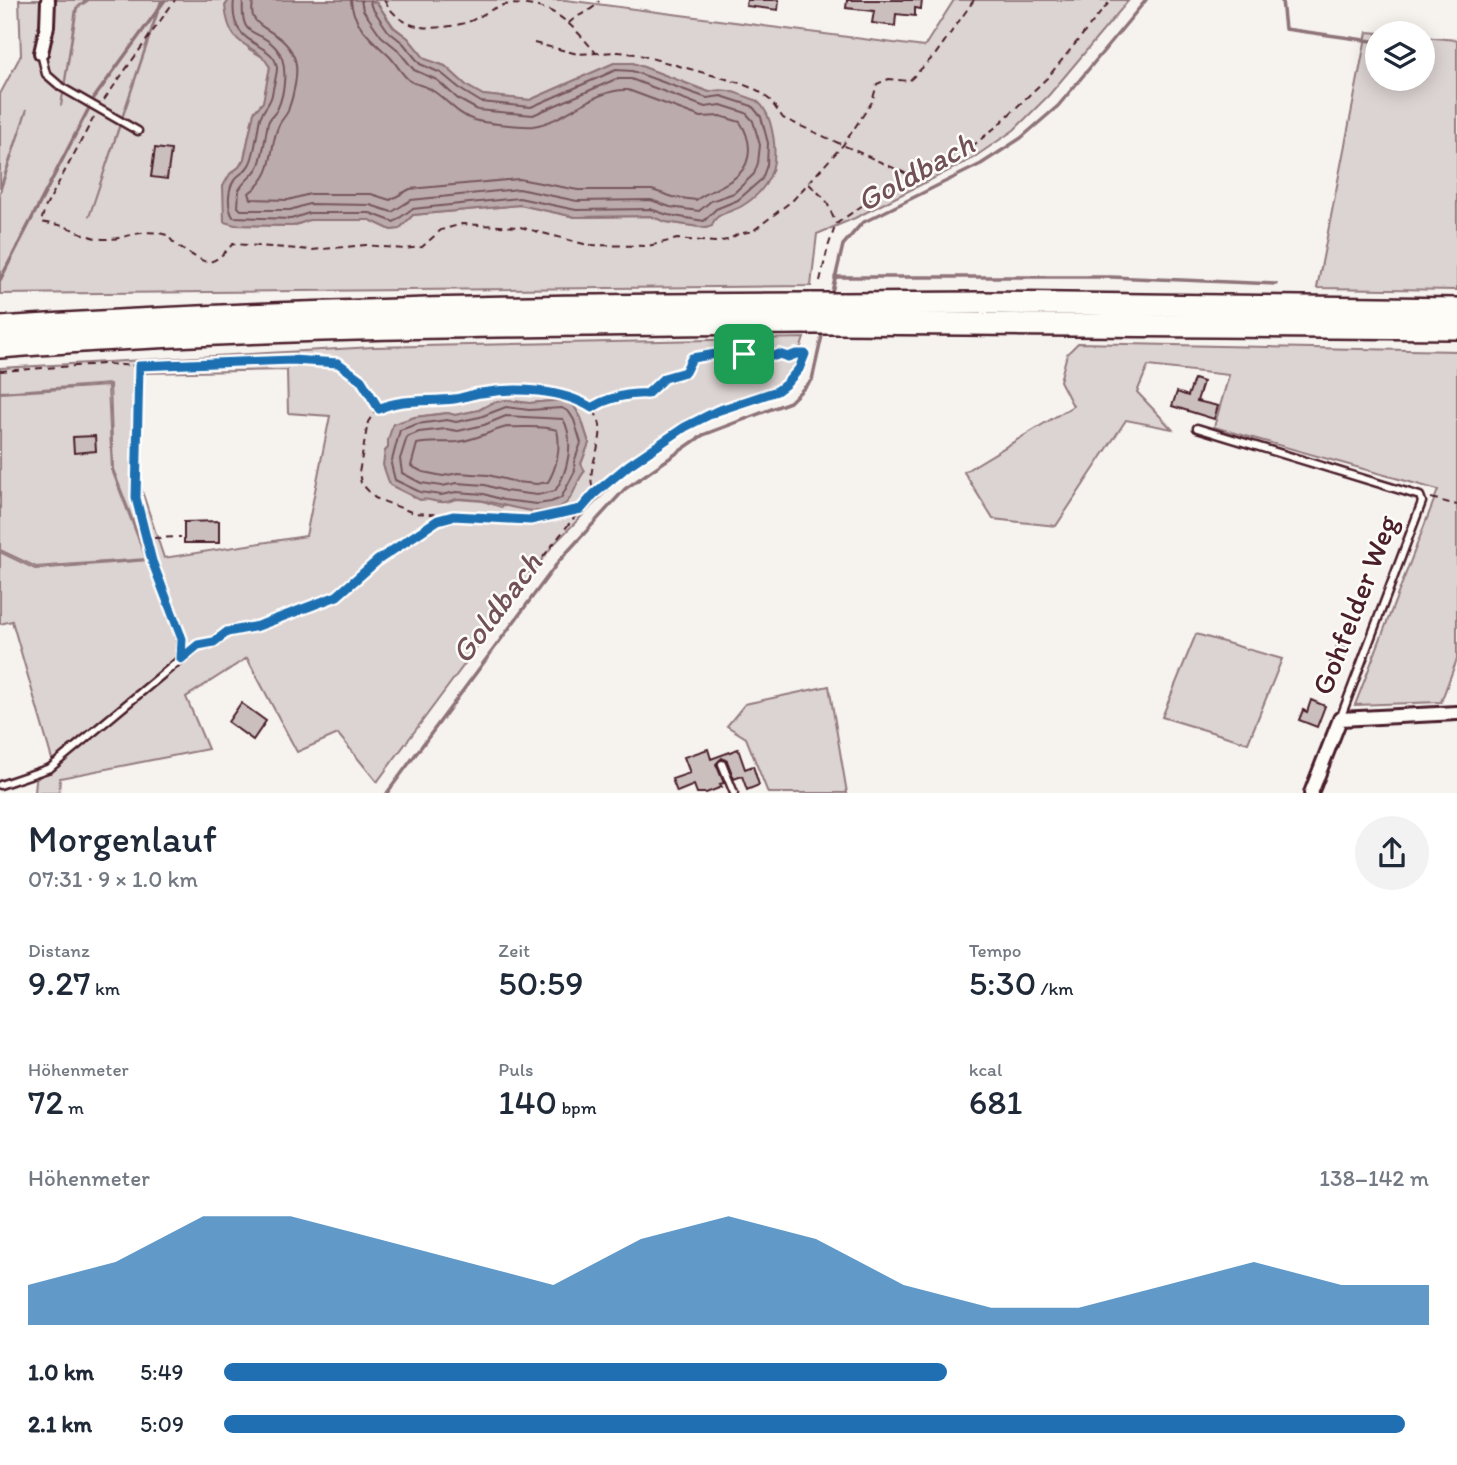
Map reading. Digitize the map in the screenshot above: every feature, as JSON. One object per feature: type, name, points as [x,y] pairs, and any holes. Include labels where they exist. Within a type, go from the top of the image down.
[{"type":"highway","points":[[0,346],[276,331],[840,313],[982,303],[1457,309]]},
{"type":"highway","points":[[0,328],[114,320],[363,310],[625,305],[810,314]]},
{"type":"highway","points":[[840,313],[1457,328]]},
{"type":"street","points":[[41,53],[47,26],[48,0]]},
{"type":"street","points":[[1340,719],[1457,713]]},
{"type":"street","name":"Gohfelder Weg","points":[[1311,793],[1340,719]]},
{"type":"lane","points":[[41,53],[46,74],[61,87],[138,131]]},
{"type":"lane","name":"Gohfelder Weg","points":[[1197,428],[1420,496],[1422,502],[1340,719]]},
{"type":"lane","points":[[0,785],[50,768],[181,659],[182,639],[152,561],[140,512]]},
{"type":"lane","points":[[722,764],[734,793]]},
{"type":"path","points":[[175,0],[99,109],[45,208],[41,222],[101,239],[114,239],[144,231],[163,234],[169,236],[178,247],[205,263],[214,261],[233,244],[312,250],[366,245],[404,249],[422,247],[441,230],[462,224],[520,228],[588,246],[648,246],[677,239],[715,242],[753,231],[779,213],[843,145],[872,102],[877,83],[889,79],[908,81],[935,55],[974,0]]},
{"type":"path","points":[[384,0],[399,20],[418,29],[464,23],[501,6],[518,4],[545,9],[569,23],[597,54]]},
{"type":"path","points":[[820,281],[836,224],[907,174],[975,144],[1048,77],[1111,0]]},
{"type":"path","points":[[569,23],[594,8],[598,1]]},
{"type":"path","points":[[534,43],[578,54],[636,54],[737,82],[757,90],[770,100],[783,118],[907,174]]},
{"type":"path","points":[[808,183],[826,200],[836,224]]},
{"type":"path","points":[[491,623],[594,494],[629,465],[685,427],[717,411],[777,391],[799,369],[805,354],[788,357],[779,354],[722,353],[692,358],[685,372],[664,378],[647,394],[634,394],[600,403],[592,408]]},
{"type":"path","points":[[0,371],[104,364],[139,366],[292,360],[338,363],[361,380],[379,409]]},
{"type":"path","points":[[139,366],[135,475],[140,512]]},
{"type":"path","points":[[581,509],[530,520],[414,513],[397,508],[375,498],[360,483],[360,461],[368,422],[379,409],[415,402],[454,399],[484,392],[562,393],[592,408],[601,432],[590,477],[594,494]]},
{"type":"path","points":[[1420,496],[1457,505]]},
{"type":"path","points":[[181,659],[198,645],[214,642],[227,632],[258,626],[337,596],[378,560],[438,520],[453,516]]},
{"type":"path","points":[[146,538],[181,537]]},
{"type":"shaded area","points":[[19,0],[87,0],[76,8],[61,106],[77,8],[89,0],[161,0],[89,217],[162,0],[229,0],[225,6],[249,49],[264,58],[270,67],[263,103],[254,112],[244,159],[230,174],[235,225],[293,226],[309,220],[370,220],[391,230],[399,229],[413,215],[520,205],[575,217],[650,216],[666,222],[706,228],[719,215],[709,92],[633,63],[614,63],[530,100],[483,95],[467,86],[445,66],[425,59],[408,38],[394,27],[377,3],[368,0],[566,0],[924,47],[954,0],[1129,0],[1049,95],[1014,130],[970,160],[855,218],[817,234],[811,286],[0,294],[0,192],[27,109],[0,188],[0,94],[21,55]]},
{"type":"shaded area","points":[[1435,38],[1457,40],[1457,290],[1317,288],[1365,42],[1365,91],[1435,91]]},
{"type":"shaded area","points":[[804,338],[793,370],[784,382],[646,451],[553,545],[377,782],[338,734],[297,752],[247,658],[186,697],[208,749],[60,778],[59,793],[35,793],[36,780],[53,763],[12,621],[0,624],[0,552],[35,569],[148,560],[113,469],[110,384],[0,392],[0,368],[373,347]],"holes":[[[287,370],[288,413],[330,416],[306,536],[164,558],[134,467],[142,373]],[[506,400],[529,403],[563,400],[574,406],[589,443],[574,490],[501,507],[483,501],[456,499],[440,502],[425,498],[385,451],[394,424],[415,417],[447,413],[455,415],[479,410]]]},
{"type":"shaded area","points":[[1078,343],[1457,351],[1457,659],[1441,702],[1355,705],[1438,490],[1214,427],[1229,375],[1148,366],[1137,392],[1172,429],[1126,420],[1056,526],[993,519],[964,472],[1073,406],[1060,381],[1067,354]]},
{"type":"shaded area","points":[[108,386],[112,470],[146,559],[36,567],[0,550],[0,393]]},
{"type":"shaded area","points":[[1196,634],[1282,659],[1248,743],[1162,717]]},
{"type":"shaded area","points":[[829,686],[847,793],[768,793],[746,738],[727,726],[745,704]]},
{"type":"water","points":[[229,0],[368,0],[377,3],[393,27],[408,38],[425,59],[445,66],[467,86],[483,95],[530,100],[614,63],[633,63],[709,92],[725,90],[735,93],[754,99],[767,114],[773,135],[772,170],[762,190],[753,198],[720,215],[712,226],[706,228],[666,222],[650,216],[575,217],[520,205],[413,215],[399,229],[391,230],[370,220],[309,220],[293,226],[235,225],[224,222],[223,186],[244,159],[254,112],[263,102],[270,67],[232,32],[225,6]]},
{"type":"water","points":[[506,400],[529,403],[563,400],[574,406],[581,418],[589,443],[581,464],[585,471],[565,504],[555,509],[534,511],[479,500],[420,500],[390,485],[383,465],[393,424],[415,417],[448,413],[455,415],[479,410]]},
{"type":"building","points":[[747,0],[779,0],[778,10],[746,6]]},
{"type":"building","points":[[847,0],[922,0],[921,9],[915,8],[915,16],[896,14],[895,26],[872,23],[874,11],[846,8]]},
{"type":"building","points":[[155,148],[171,150],[167,179],[151,177]]},
{"type":"building","points":[[1194,379],[1203,382],[1197,401],[1218,406],[1214,419],[1172,406],[1177,392],[1188,396]]},
{"type":"building","points":[[95,436],[96,451],[74,453],[73,437]]},
{"type":"building","points":[[219,521],[219,543],[184,543],[184,522]]},
{"type":"building","points":[[1340,639],[1350,644],[1340,668],[1330,663]]},
{"type":"building","points":[[1311,700],[1325,706],[1317,727],[1299,720],[1303,710],[1307,712]]},
{"type":"building","points":[[241,703],[266,721],[253,740],[228,722]]},
{"type":"building","points":[[708,749],[711,759],[738,749],[745,769],[753,766],[759,785],[747,790],[742,776],[734,779],[727,761],[722,758],[716,764],[724,783],[720,784],[722,787],[706,793],[697,793],[694,785],[677,792],[672,779],[690,773],[684,757]]},
{"type":"waterway","points":[[94,98],[165,0]]},
{"type":"waterway","name":"Goldbach","points":[[831,296],[843,245],[862,223],[981,164],[1021,138],[1058,106],[1146,0]]},
{"type":"waterway","points":[[1282,0],[1285,29],[1365,40]]},
{"type":"waterway","points":[[0,280],[88,110]]},
{"type":"waterway","points":[[835,277],[1111,277],[1276,284]]},
{"type":"waterway","name":"Goldbach","points":[[387,793],[559,561],[625,489],[703,435],[790,402],[812,380],[823,331]]},
{"type":"route","points":[[722,353],[744,354],[779,354],[788,357],[805,354],[799,369],[777,391],[717,411],[685,427],[629,465],[594,494],[581,509],[530,520],[453,516],[438,520],[378,560],[337,596],[258,626],[227,632],[214,642],[198,645],[181,659],[182,639],[152,561],[136,498],[139,366],[292,360],[338,363],[361,380],[379,409],[415,402],[454,399],[484,392],[509,391],[562,393],[592,408],[600,403],[634,394],[647,394],[664,378],[685,372],[692,358],[722,353]]}]
